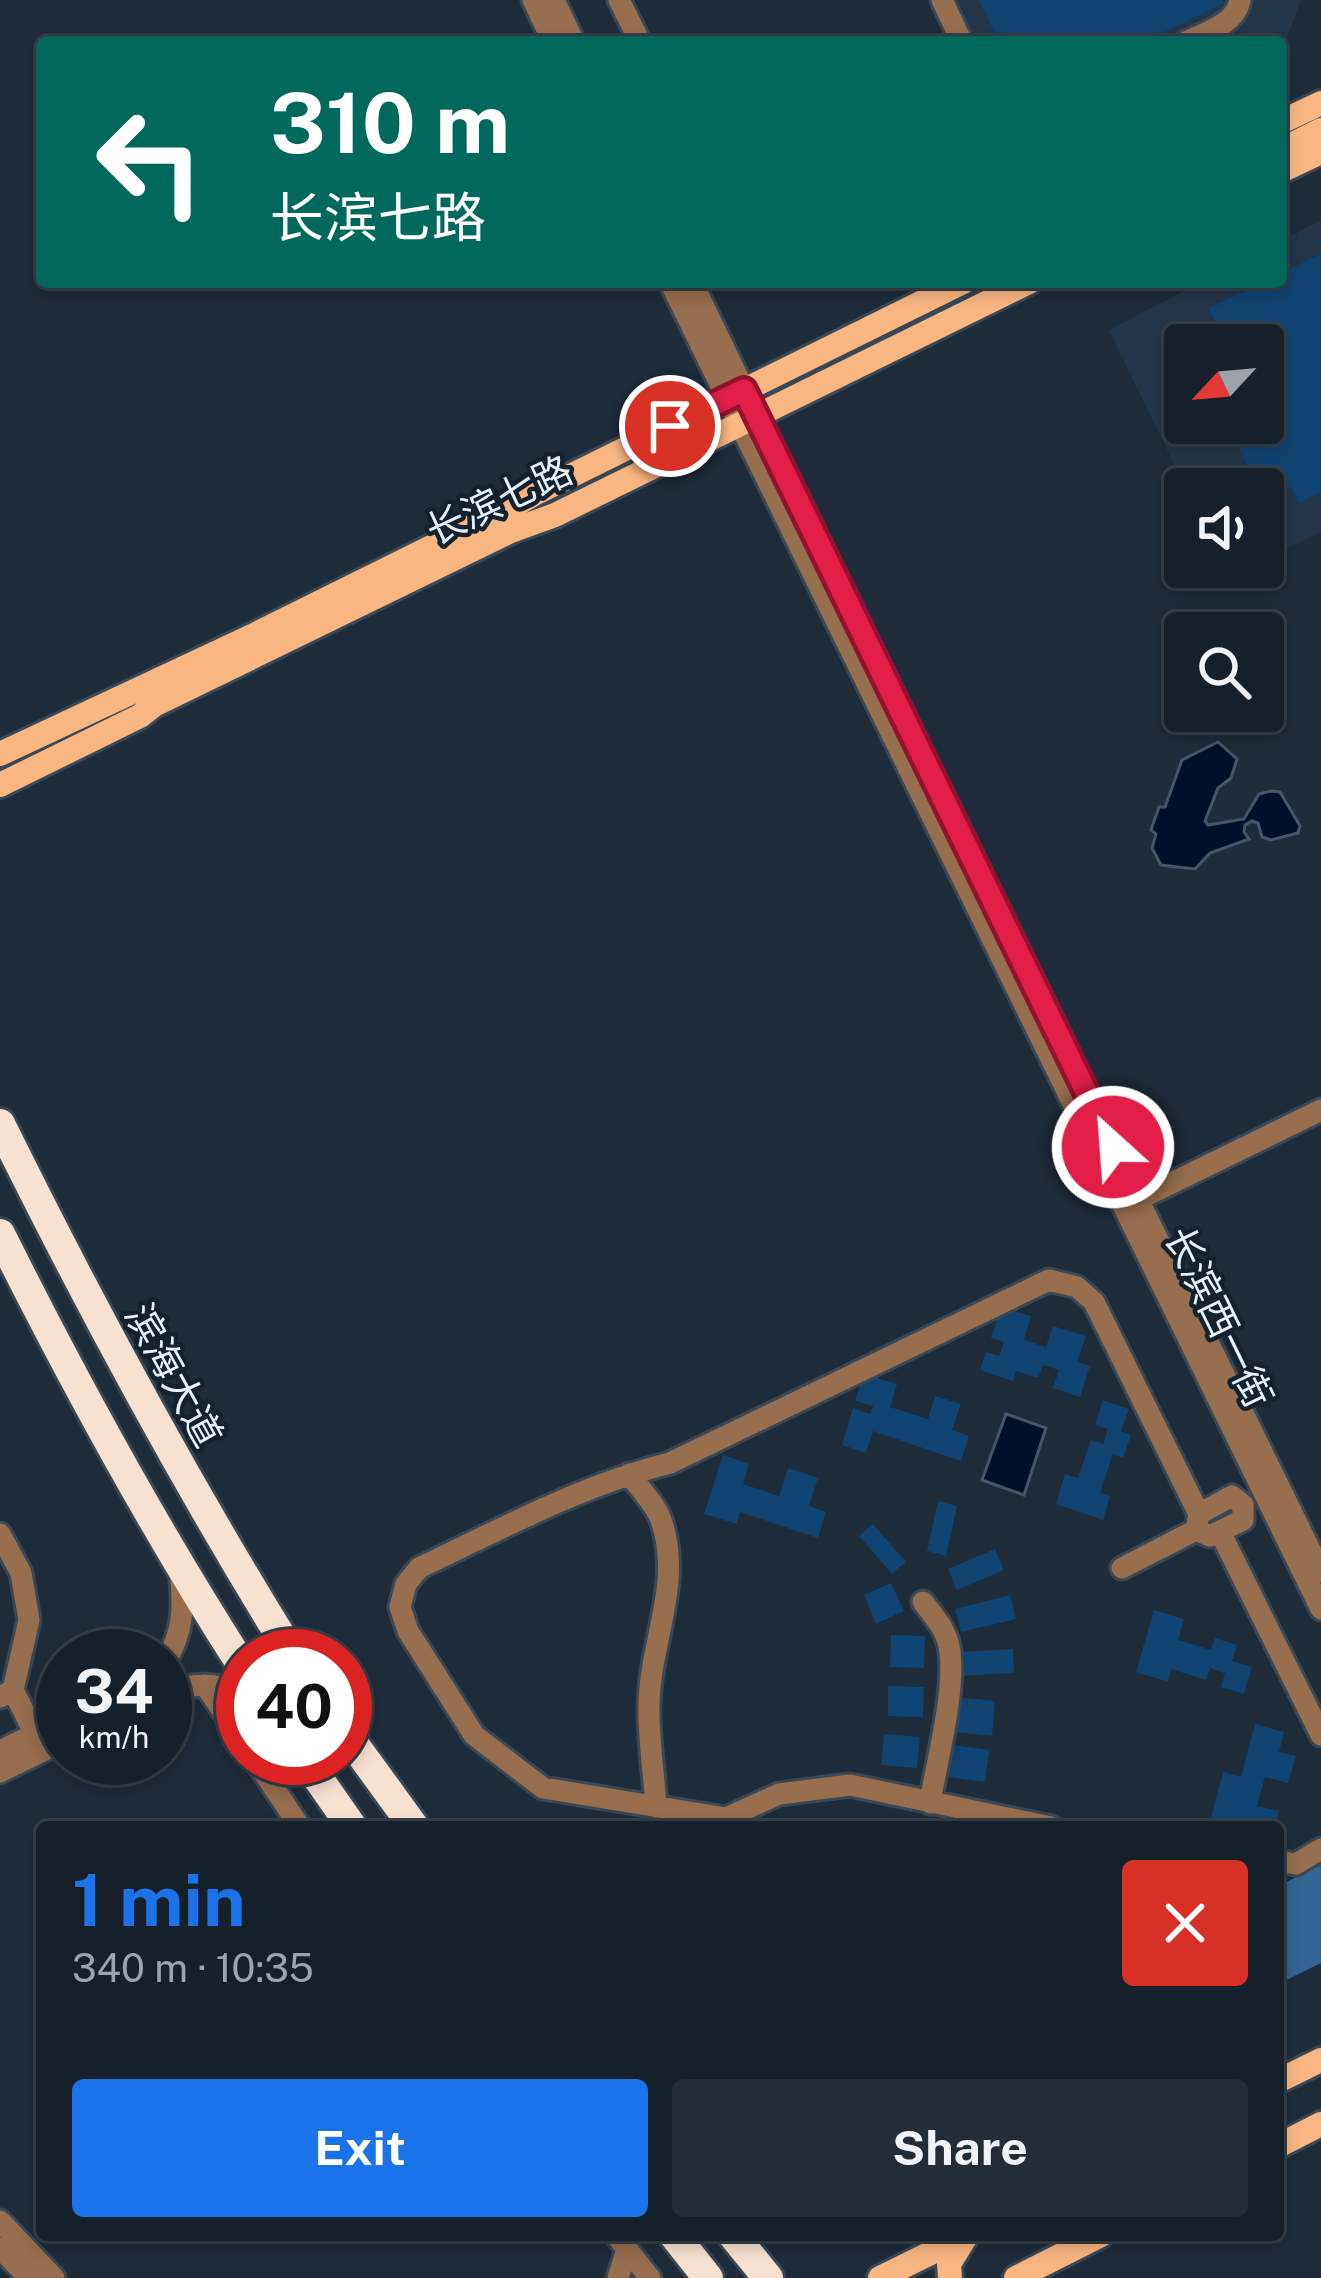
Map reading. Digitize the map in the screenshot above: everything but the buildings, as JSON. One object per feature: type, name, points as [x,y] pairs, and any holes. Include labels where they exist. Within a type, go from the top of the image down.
[{"type":"highway","name":"滨海大道","points":[[0,1124],[110,1342],[276,1629]]},
{"type":"highway","points":[[0,1234],[99,1425],[219,1629]]},
{"type":"highway","points":[[372,1769],[410,1821]]},
{"type":"highway","points":[[323,1785],[348,1821]]},
{"type":"highway","points":[[679,2241],[709,2278]]},
{"type":"highway","points":[[738,2241],[768,2278]]},
{"type":"main road","points":[[1301,112],[1321,85]]},
{"type":"main road","points":[[1287,147],[1321,130]]},
{"type":"main road","points":[[1287,168],[1321,152]]},
{"type":"main road","name":"长滨七路","points":[[0,754],[372,577],[951,288]]},
{"type":"main road","name":"长滨七路","points":[[0,785],[154,705],[1017,288]]},
{"type":"main road","points":[[1284,2078],[1321,2060]]},
{"type":"main road","points":[[1284,2143],[1321,2124]]},
{"type":"main road","points":[[880,2278],[955,2241]]},
{"type":"main road","points":[[950,2278],[949,2264],[963,2241]]},
{"type":"main road","points":[[1016,2278],[1089,2241]]},
{"type":"street","points":[[533,0],[551,36]]},
{"type":"street","points":[[554,0],[571,36]]},
{"type":"street","points":[[619,0],[637,36]]},
{"type":"street","points":[[942,0],[959,36]]},
{"type":"street","points":[[1199,36],[1228,22],[1240,0]]},
{"type":"street","name":"长滨西一街","points":[[674,288],[736,394],[1132,1202],[1321,1572]]},
{"type":"street","name":"长滨西一街","points":[[694,288],[736,394]]},
{"type":"street","points":[[1132,1202],[1321,1110]]},
{"type":"street","name":"长滨西一街","points":[[1132,1202],[1321,1609]]},
{"type":"street","points":[[1021,1821],[850,1785],[779,1794],[726,1818],[543,1788],[473,1736],[408,1631],[400,1607],[406,1584],[419,1568],[569,1497],[670,1463],[1048,1280],[1077,1287],[1094,1302],[1197,1522],[1210,1536],[1243,1520],[1243,1505]]},
{"type":"street","points":[[628,1474],[660,1516],[668,1553],[667,1602],[649,1704],[656,1807]]},
{"type":"street","points":[[1243,1505],[1265,1493]]},
{"type":"street","points":[[1122,1568],[1232,1496],[1243,1505]]},
{"type":"street","points":[[1220,1532],[1321,1735]]},
{"type":"street","points":[[0,1534],[21,1573],[29,1620],[6,1693],[34,1734],[0,1751]]},
{"type":"street","points":[[179,1565],[183,1600],[180,1629]]},
{"type":"street","points":[[923,1602],[941,1624],[950,1649],[948,1698],[930,1803]]},
{"type":"street","points":[[205,1685],[216,1701]]},
{"type":"street","points":[[192,1686],[216,1687]]},
{"type":"street","points":[[0,1772],[36,1754]]},
{"type":"street","points":[[272,1785],[296,1821]]},
{"type":"street","points":[[1284,1863],[1296,1864],[1321,1849]]},
{"type":"street","points":[[0,2221],[54,2278]]},
{"type":"street","points":[[618,2278],[622,2242]]},
{"type":"street","points":[[622,2242],[650,2278]]},
{"type":"street","points":[[0,2248],[28,2278]]},
{"type":"shaded area","points":[[938,0],[1301,0],[1287,38],[956,36]]},
{"type":"shaded area","points":[[1321,220],[1321,532],[1284,550],[1284,468],[1176,468],[1164,444],[1284,444],[1284,324],[1164,324],[1164,444],[1109,330],[1190,288],[1287,288],[1287,238]]},
{"type":"shaded area","points":[[1218,742],[1237,759],[1231,778],[1218,788],[1205,821],[1208,825],[1244,819],[1259,794],[1271,791],[1280,792],[1300,826],[1298,833],[1271,840],[1262,837],[1258,823],[1252,821],[1245,825],[1249,839],[1210,853],[1195,869],[1161,865],[1152,848],[1156,834],[1151,830],[1159,807],[1165,807],[1182,760]]},
{"type":"shaded area","points":[[1006,1414],[1046,1428],[1024,1495],[982,1480]]},
{"type":"shaded area","points":[[1321,1865],[1321,1963],[1284,1981],[1284,1883]]},
{"type":"route","points":[[670,426],[744,390],[1113,1147]]}]
